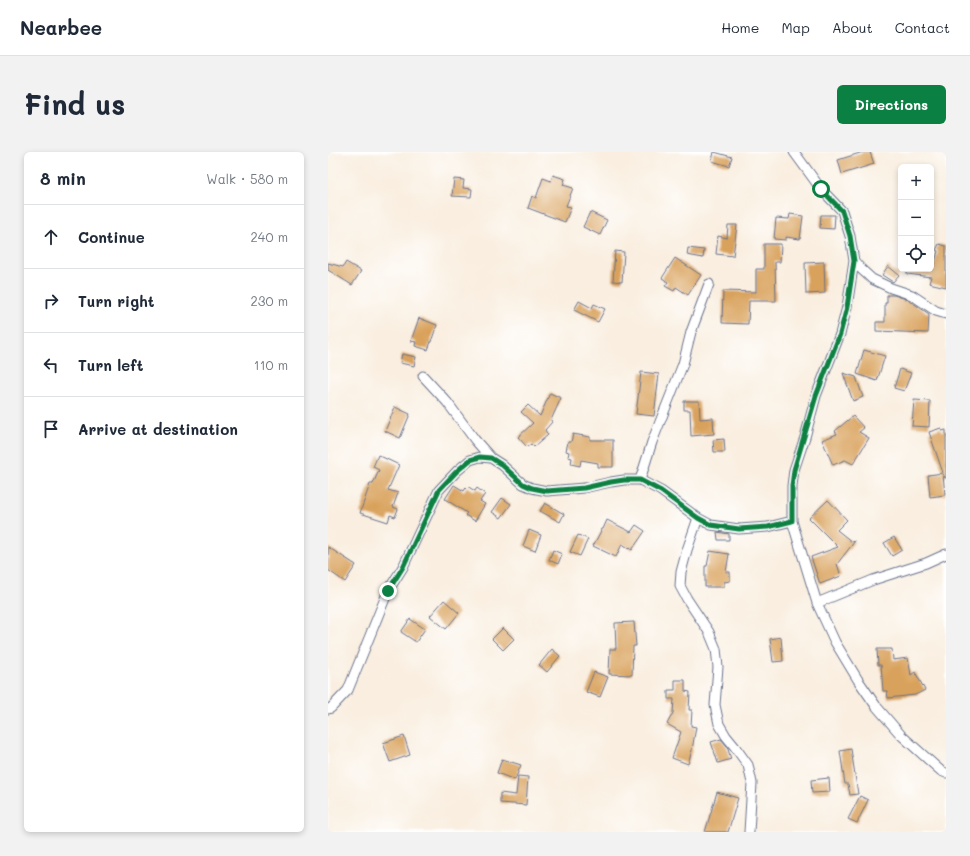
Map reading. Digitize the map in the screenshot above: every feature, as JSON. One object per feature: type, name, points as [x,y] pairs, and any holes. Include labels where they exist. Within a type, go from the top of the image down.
[{"type":"street","points":[[794,152],[821,189],[842,211],[850,236],[854,261],[847,307],[840,334],[816,396],[794,470],[792,486],[792,521],[817,603],[835,642],[858,680],[876,706],[901,735],[941,771],[946,773]]},
{"type":"street","points":[[854,261],[872,279],[891,288],[912,295],[936,311],[946,314]]},
{"type":"street","points":[[640,480],[652,442],[683,364],[691,332],[709,284]]},
{"type":"street","points":[[423,376],[447,402],[475,440],[491,458],[502,465],[523,484],[532,488],[547,491],[584,488],[624,480],[640,480],[661,491],[698,518],[711,525],[739,529],[768,527],[792,521]]},
{"type":"street","points":[[328,709],[331,708],[348,690],[388,591],[403,567],[439,490],[470,460],[480,457],[491,458]]},
{"type":"street","points":[[698,518],[681,572],[680,586],[709,632],[716,649],[718,667],[715,705],[719,724],[748,766],[752,782],[749,832]]},
{"type":"street","points":[[817,603],[873,580],[926,563],[946,554]]},
{"type":"building","points":[[714,152],[732,157],[729,166],[712,161]]},
{"type":"building","points":[[863,152],[870,152],[874,164],[842,174],[838,160]]},
{"type":"building","points":[[553,175],[565,179],[563,185],[573,188],[566,206],[571,207],[565,222],[528,208],[532,196],[536,198],[543,178],[551,181]]},
{"type":"building","points":[[454,179],[464,180],[463,188],[472,189],[471,197],[452,196]]},
{"type":"building","points":[[590,212],[607,220],[600,235],[583,227]]},
{"type":"building","points":[[790,214],[803,216],[800,239],[786,237],[786,240],[774,239],[776,218],[789,219]]},
{"type":"building","points":[[821,215],[835,215],[834,229],[820,228]]},
{"type":"building","points":[[728,225],[737,225],[733,256],[716,254],[718,236],[727,238]]},
{"type":"building","points":[[764,244],[781,244],[780,262],[775,262],[776,301],[749,301],[748,324],[722,323],[723,291],[756,292],[756,269],[764,269]]},
{"type":"building","points":[[939,244],[946,246],[946,287],[929,283],[931,277],[907,274],[907,272],[934,272],[934,265],[938,251],[936,250]]},
{"type":"building","points":[[688,248],[704,250],[703,258],[687,255]]},
{"type":"building","points":[[615,251],[624,252],[622,282],[613,281]]},
{"type":"building","points":[[675,258],[701,275],[688,295],[676,287],[674,291],[665,286],[668,282],[662,278]]},
{"type":"building","points":[[346,262],[361,271],[352,285],[328,270],[328,263],[343,267]]},
{"type":"building","points":[[824,262],[825,293],[806,294],[805,263]]},
{"type":"building","points":[[888,266],[899,275],[893,282],[882,275]]},
{"type":"building","points":[[887,295],[894,295],[909,300],[929,314],[928,333],[876,331],[876,322],[885,322],[885,303],[887,303]]},
{"type":"building","points":[[579,301],[592,308],[594,304],[605,309],[598,322],[574,310]]},
{"type":"building","points":[[419,318],[437,325],[428,350],[415,346],[416,342],[411,341]]},
{"type":"building","points":[[864,350],[885,356],[877,381],[857,374]]},
{"type":"building","points":[[402,354],[416,357],[414,366],[400,363]]},
{"type":"building","points":[[900,369],[911,373],[904,391],[894,388]]},
{"type":"building","points":[[641,372],[659,374],[654,416],[636,414]]},
{"type":"building","points":[[843,373],[856,377],[863,397],[853,401]]},
{"type":"building","points":[[550,393],[561,398],[551,420],[552,422],[545,430],[548,435],[534,447],[531,444],[527,447],[518,437],[533,423],[521,412],[528,405],[540,416]]},
{"type":"building","points":[[914,400],[930,401],[929,427],[912,426]]},
{"type":"building","points":[[684,401],[699,401],[700,419],[713,418],[714,434],[691,436],[690,410],[684,410]]},
{"type":"building","points":[[395,407],[410,414],[400,438],[385,431]]},
{"type":"building","points":[[853,416],[864,428],[859,432],[869,438],[853,464],[845,460],[833,465],[822,440],[837,434],[835,431]]},
{"type":"building","points":[[941,428],[942,431],[946,430],[946,478],[943,474],[945,495],[930,497],[928,475],[943,473],[929,432]]},
{"type":"building","points":[[573,434],[590,437],[590,440],[613,440],[613,467],[598,467],[598,463],[581,460],[580,466],[571,464],[572,458],[568,457],[569,452],[566,451],[568,442],[571,442]]},
{"type":"building","points":[[724,439],[725,452],[714,452],[713,440]]},
{"type":"building","points":[[378,455],[399,465],[388,490],[398,493],[393,507],[398,509],[395,517],[390,515],[388,522],[360,513],[370,484],[373,484],[379,470],[373,467]]},
{"type":"building","points":[[454,485],[464,491],[467,486],[475,491],[477,488],[485,494],[480,501],[485,504],[475,521],[465,515],[467,513],[445,499]]},
{"type":"building","points":[[502,498],[511,504],[501,518],[492,512]]},
{"type":"building","points":[[828,500],[847,520],[837,530],[852,542],[855,541],[837,564],[841,576],[820,584],[811,557],[838,547],[809,518]]},
{"type":"building","points":[[545,503],[564,514],[560,522],[540,511]]},
{"type":"building","points":[[607,520],[631,532],[636,525],[645,531],[632,550],[622,544],[616,557],[593,546]]},
{"type":"building","points":[[529,530],[541,535],[535,551],[523,546]]},
{"type":"building","points":[[717,532],[729,534],[729,540],[718,540]]},
{"type":"building","points":[[578,535],[588,539],[580,556],[570,552]]},
{"type":"building","points":[[894,537],[902,550],[892,556],[884,543]]},
{"type":"building","points":[[328,547],[356,565],[345,582],[328,570]]},
{"type":"building","points":[[553,550],[562,554],[558,564],[549,560]]},
{"type":"building","points":[[710,551],[729,554],[726,572],[730,572],[730,581],[724,582],[724,587],[705,587],[705,566],[707,566]]},
{"type":"building","points":[[444,600],[459,613],[446,629],[430,616]]},
{"type":"building","points":[[410,619],[425,629],[416,642],[401,632]]},
{"type":"building","points":[[634,622],[636,646],[633,646],[632,675],[609,674],[610,649],[616,649],[615,623]]},
{"type":"building","points":[[503,628],[514,639],[503,650],[492,639]]},
{"type":"building","points":[[781,637],[783,661],[773,662],[770,639]]},
{"type":"building","points":[[552,649],[560,656],[547,672],[539,665]]},
{"type":"building","points":[[877,649],[892,649],[893,660],[908,658],[911,675],[915,672],[925,690],[915,695],[888,698],[887,691],[883,691],[881,665],[878,665]]},
{"type":"building","points":[[594,672],[608,677],[600,697],[586,692]]},
{"type":"building","points":[[675,680],[685,680],[685,691],[690,692],[689,710],[692,710],[691,726],[696,727],[688,764],[672,758],[681,732],[667,724],[673,713],[674,699],[668,699],[668,690],[675,690]]},
{"type":"building","points":[[404,736],[410,755],[390,762],[383,743]]},
{"type":"building","points":[[721,739],[727,746],[731,759],[718,763],[711,742]]},
{"type":"building","points":[[851,749],[858,794],[850,795],[848,784],[845,784],[840,751]]},
{"type":"building","points":[[502,759],[521,765],[515,780],[497,773]]},
{"type":"building","points":[[518,776],[528,777],[526,805],[500,803],[500,793],[516,795]]},
{"type":"building","points":[[829,778],[830,792],[812,793],[811,780]]},
{"type":"building","points":[[717,792],[738,798],[728,832],[705,832]]},
{"type":"building","points":[[860,796],[868,800],[857,823],[848,819]]},
{"type":"route","points":[[388,591],[403,567],[439,490],[470,460],[480,457],[491,458],[502,465],[523,484],[532,488],[547,491],[584,488],[624,480],[640,480],[661,491],[698,518],[711,525],[739,529],[768,527],[792,521],[792,486],[794,470],[816,396],[840,334],[847,307],[854,261],[850,236],[842,211],[821,189]]}]
